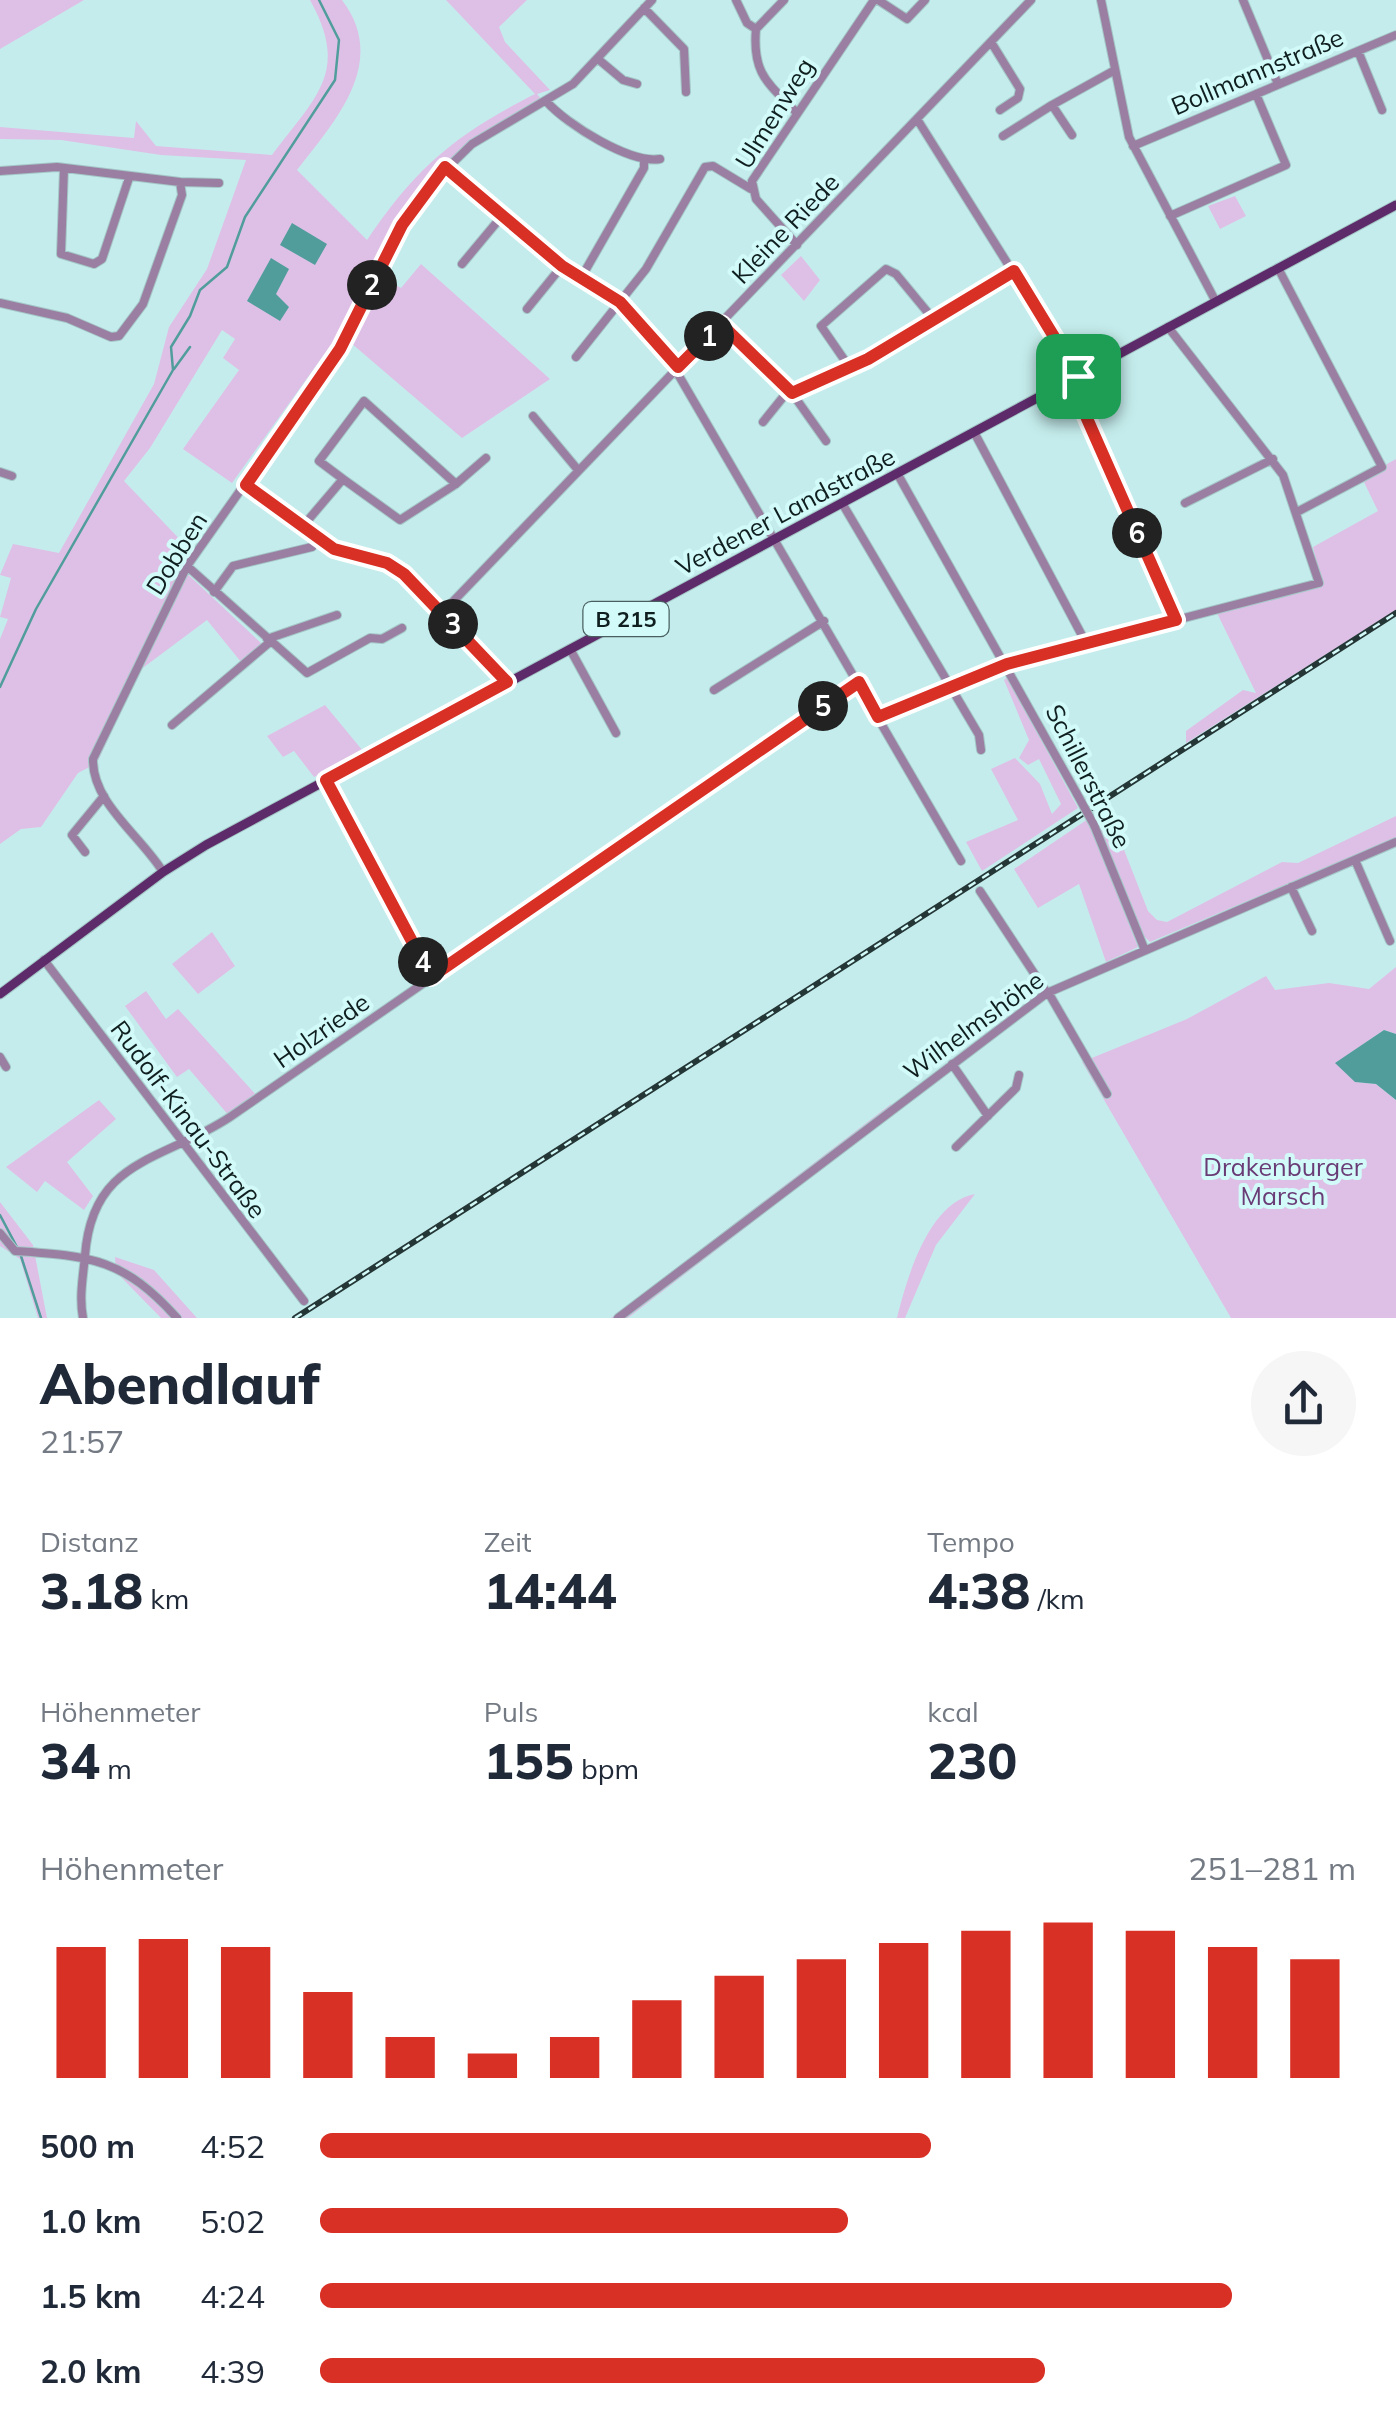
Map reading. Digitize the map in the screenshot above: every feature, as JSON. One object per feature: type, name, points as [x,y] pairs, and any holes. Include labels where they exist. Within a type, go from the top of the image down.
[{"type":"main road","name":"Verdener Landstraße","points":[[0,994],[163,872],[326,780],[1396,204]]},
{"type":"street","name":"Dobben","points":[[163,872],[104,796],[93,770],[96,747],[187,566],[340,349],[402,225],[445,167],[472,144],[572,84],[652,0]]},
{"type":"street","points":[[736,0],[747,23],[756,29]]},
{"type":"street","points":[[784,0],[756,29],[754,53],[760,75],[797,113]]},
{"type":"street","name":"Ulmenweg","points":[[797,245],[751,189],[797,113],[876,0],[908,18],[925,0]]},
{"type":"street","points":[[1011,0],[1022,10]]},
{"type":"street","name":"Kleine Riede","points":[[442,613],[1031,0]]},
{"type":"street","points":[[1101,0],[1133,146],[1216,302]]},
{"type":"street","points":[[1243,0],[1278,84]]},
{"type":"street","points":[[644,8],[684,49],[686,92]]},
{"type":"street","name":"Bollmannstraße","points":[[1133,146],[1396,34]]},
{"type":"street","points":[[991,42],[1020,88],[1018,98],[1000,110]]},
{"type":"street","points":[[1358,50],[1382,110]]},
{"type":"street","points":[[598,59],[622,80],[637,84]]},
{"type":"street","points":[[1002,136],[1114,70]]},
{"type":"street","points":[[1170,216],[1286,166],[1256,94]]},
{"type":"street","points":[[546,102],[570,125],[644,162],[660,159]]},
{"type":"street","points":[[1052,105],[1072,135]]},
{"type":"street","points":[[917,119],[1014,271],[1074,378],[1176,620]]},
{"type":"street","points":[[581,278],[644,162]]},
{"type":"street","points":[[576,357],[646,269],[706,167],[713,166],[751,189]]},
{"type":"street","points":[[445,167],[562,266],[620,302],[676,368],[961,861]]},
{"type":"street","points":[[64,168],[60,254],[94,264],[102,259],[129,178]]},
{"type":"street","points":[[0,170],[64,168],[129,178],[220,182]]},
{"type":"street","points":[[0,303],[68,318],[112,338],[121,335],[143,304],[172,232],[182,195],[180,182]]},
{"type":"street","points":[[462,264],[502,216]]},
{"type":"street","points":[[527,309],[562,266]]},
{"type":"street","points":[[1278,268],[1382,467],[1297,512]]},
{"type":"street","points":[[850,368],[821,326],[886,269],[896,274],[934,320]]},
{"type":"street","points":[[763,422],[766,412],[790,392],[850,368],[1014,271]]},
{"type":"street","points":[[721,324],[790,392],[826,440]]},
{"type":"street","points":[[878,717],[949,690],[1006,662],[1319,584],[1297,512],[1273,459],[1168,327]]},
{"type":"street","points":[[456,484],[364,401],[318,461],[400,520],[456,484],[486,458]]},
{"type":"street","points":[[533,416],[578,470]]},
{"type":"street","points":[[974,432],[1086,643]]},
{"type":"street","points":[[1186,503],[1273,459]]},
{"type":"street","points":[[0,472],[12,476]]},
{"type":"street","name":"Schillerstraße","points":[[896,474],[1006,662],[1094,824],[1144,948]]},
{"type":"street","points":[[303,526],[343,479]]},
{"type":"street","points":[[246,485],[334,549],[387,563],[442,613],[507,682]]},
{"type":"street","points":[[842,503],[979,735],[980,750]]},
{"type":"street","points":[[214,592],[233,566],[312,547]]},
{"type":"street","points":[[187,566],[308,673],[370,638],[382,639],[402,628]]},
{"type":"street","points":[[172,724],[268,640],[336,614]]},
{"type":"street","points":[[714,690],[824,621]]},
{"type":"street","points":[[570,649],[616,733]]},
{"type":"street","name":"Holzriede","points":[[83,1318],[87,1224],[98,1200],[121,1176],[219,1125],[859,682]]},
{"type":"street","points":[[326,780],[431,977]]},
{"type":"street","points":[[85,852],[72,835],[104,796]]},
{"type":"street","name":"Wilhelmshöhe","points":[[618,1318],[1048,993],[1144,948],[1396,842]]},
{"type":"street","points":[[1355,860],[1390,942]]},
{"type":"street","points":[[1291,887],[1312,932]]},
{"type":"street","points":[[980,891],[1048,993],[1107,1094]]},
{"type":"street","name":"Rudolf-Kinau-Straße","points":[[44,960],[304,1301]]},
{"type":"street","points":[[0,1057],[6,1066]]},
{"type":"street","points":[[952,1064],[988,1116]]},
{"type":"street","points":[[956,1147],[1016,1088],[1019,1075]]},
{"type":"street","points":[[0,1233],[20,1252],[85,1256],[130,1273],[178,1318]]},
{"type":"green space","points":[[0,0],[84,0],[0,49]]},
{"type":"green space","points":[[310,0],[342,0],[355,23],[359,68],[341,111],[297,170],[367,240],[403,192],[440,155],[482,123],[535,94],[446,0],[527,0],[499,27],[505,42],[550,90],[537,94],[541,99],[469,142],[421,187],[376,259],[341,331],[232,483],[183,449],[239,370],[223,358],[235,339],[222,330],[150,448],[124,481],[191,551],[180,567],[262,644],[241,662],[207,620],[140,670],[97,763],[78,773],[41,827],[21,829],[0,844],[0,639],[8,619],[0,617],[11,578],[0,575],[13,544],[59,553],[154,384],[169,327],[207,269],[246,160],[161,155],[61,140],[0,139],[0,127],[134,138],[136,121],[156,146],[272,155],[314,99],[327,65],[322,25]]},
{"type":"green space","points":[[1235,196],[1246,216],[1220,229],[1208,206]]},
{"type":"green space","points":[[801,256],[820,280],[804,301],[781,275]]},
{"type":"green space","points":[[421,264],[550,379],[462,438],[351,343],[381,277],[401,288]]},
{"type":"green space","points":[[1396,459],[1396,610],[1186,743],[1186,731],[1243,690],[1256,693],[1217,613],[1322,586],[1313,547],[1378,511],[1362,478]]},
{"type":"green space","points":[[1007,677],[1078,808],[982,871],[966,842],[1018,820],[991,769],[1015,758],[1040,784],[1052,814],[1061,804],[1039,759],[1028,765],[1019,758],[1029,740],[1004,680]]},
{"type":"green space","points":[[325,705],[363,751],[314,777],[294,751],[283,757],[267,736]]},
{"type":"green space","points":[[1108,809],[1148,911],[1157,920],[1167,922],[1282,862],[1298,863],[1396,816],[1396,838],[1150,942],[1141,933],[1095,815]]},
{"type":"green space","points":[[1088,819],[1138,947],[1106,962],[1079,884],[1038,908],[1014,869]]},
{"type":"green space","points":[[212,932],[235,966],[198,994],[172,964]]},
{"type":"green space","name":"Drakenburger Marsch","points":[[1396,967],[1396,1034],[1384,1030],[1336,1063],[1356,1082],[1376,1084],[1396,1100],[1396,1318],[1231,1318],[1082,1062],[1187,1019],[1266,976],[1275,990],[1329,983],[1369,989]]},
{"type":"green space","points":[[146,991],[166,1019],[178,1009],[259,1098],[230,1117],[189,1069],[177,1077],[125,1006]]},
{"type":"green space","points":[[99,1100],[116,1119],[67,1162],[93,1196],[84,1210],[45,1181],[37,1192],[6,1167]]},
{"type":"green space","points":[[891,1104],[896,1112],[628,1318],[611,1318]]},
{"type":"green space","points":[[975,1194],[936,1245],[905,1318],[897,1318],[914,1263],[933,1226],[959,1200]]},
{"type":"green space","points":[[0,1202],[33,1245],[47,1318],[38,1318],[20,1259],[0,1246]]},
{"type":"green space","points":[[115,1257],[154,1270],[197,1318],[161,1318],[116,1272]]},
{"type":"water","points":[[292,223],[327,244],[315,265],[280,245]]},
{"type":"water","points":[[271,258],[289,269],[276,294],[289,307],[280,321],[247,301]]},
{"type":"water","points":[[1384,1030],[1396,1034],[1396,1100],[1376,1084],[1355,1082],[1335,1063]]},
{"type":"waterway","points":[[0,687],[36,609],[173,370],[171,347],[200,290],[227,267],[245,217],[335,80],[339,40],[319,0]]},
{"type":"waterway","points":[[174,369],[190,347]]},
{"type":"waterway","points":[[0,1215],[18,1249]]},
{"type":"waterway","points":[[21,1256],[41,1318]]},
{"type":"railway","points":[[295,1318],[1396,613]]},
{"type":"route","points":[[445,167],[562,266],[620,302],[678,367],[721,324],[792,393],[912,335],[1014,271],[1078,376],[1070,380],[1176,620],[1007,664],[878,717],[859,682],[696,790],[431,977],[326,780],[507,682],[404,574],[387,563],[334,549],[246,485],[340,349],[402,225],[445,167]]}]
